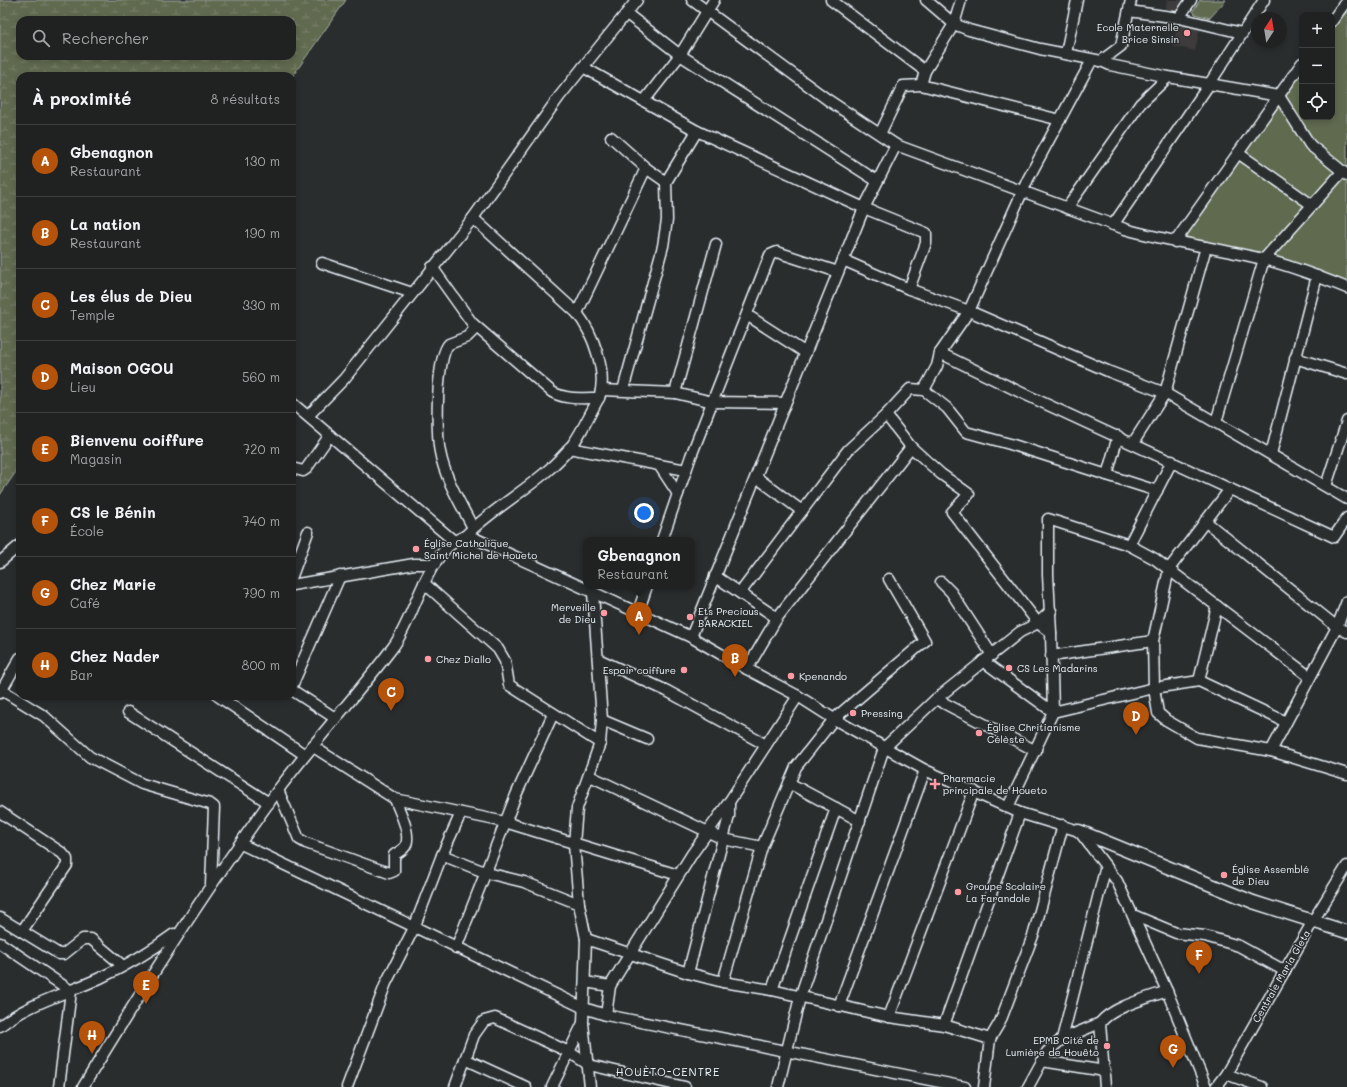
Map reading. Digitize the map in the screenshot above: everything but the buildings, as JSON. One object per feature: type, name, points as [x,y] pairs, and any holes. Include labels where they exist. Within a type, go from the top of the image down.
[{"type":"main road","points":[[1079,831],[1200,882],[1252,902],[1347,932]]},
{"type":"street","points":[[308,416],[344,379],[432,267],[473,218],[559,97],[637,0]]},
{"type":"street","points":[[692,0],[828,100],[896,145],[1113,225],[1159,239],[1264,259],[1317,276],[1347,288]]},
{"type":"street","points":[[644,101],[680,55],[714,0]]},
{"type":"street","points":[[831,0],[925,71]]},
{"type":"street","points":[[926,0],[954,24],[1040,49],[1066,53],[1097,60],[1110,65],[1168,77],[1279,96],[1310,145],[1345,173],[1312,205],[1264,259],[1216,422]]},
{"type":"street","points":[[921,85],[925,71],[954,24],[961,0]]},
{"type":"street","points":[[1066,53],[1077,0]]},
{"type":"street","points":[[924,390],[937,366],[937,360],[940,353],[969,311],[1022,191],[1060,120],[1097,60],[1121,46],[1131,0]]},
{"type":"street","points":[[1179,18],[1191,0]]},
{"type":"street","points":[[1113,225],[1210,83],[1264,0]]},
{"type":"street","points":[[1335,17],[1347,0]]},
{"type":"street","points":[[1129,11],[1179,18],[1242,33]]},
{"type":"street","points":[[627,14],[680,55],[877,181]]},
{"type":"street","points":[[584,67],[697,131],[864,208],[926,233],[926,243],[909,289]]},
{"type":"street","points":[[1175,242],[1299,67]]},
{"type":"street","points":[[1067,208],[1140,104],[1168,77]]},
{"type":"street","points":[[880,134],[903,86],[921,85],[1060,120]]},
{"type":"street","points":[[623,390],[663,246],[667,220],[666,182],[697,131]]},
{"type":"street","points":[[612,137],[646,168],[666,182]]},
{"type":"street","points":[[691,637],[864,208],[896,145]]},
{"type":"street","points":[[1238,154],[1312,205]]},
{"type":"street","points":[[577,313],[646,168]]},
{"type":"street","points":[[83,1087],[179,931],[211,885],[278,790],[402,634],[424,583],[443,552],[454,541],[465,536],[473,528],[541,476],[569,448],[582,429],[600,394],[598,360],[593,339],[586,325],[577,313],[473,218]]},
{"type":"street","points":[[675,393],[716,244]]},
{"type":"street","points":[[1133,443],[1165,393],[1206,247]]},
{"type":"street","points":[[663,537],[686,470],[772,252],[777,252],[838,272]]},
{"type":"street","points":[[843,260],[909,289],[969,311],[1110,372],[1165,393],[1347,498]]},
{"type":"street","points":[[322,262],[412,293]]},
{"type":"street","points":[[432,267],[476,328],[558,396],[600,394],[623,390],[675,393],[713,402],[786,403]]},
{"type":"street","points":[[1271,454],[1317,276]]},
{"type":"street","points":[[747,315],[806,353]]},
{"type":"street","points":[[473,528],[445,469],[439,451],[438,428],[439,368],[442,356],[448,344],[467,337],[476,328]]},
{"type":"street","points":[[940,353],[1022,393],[1334,537],[1347,518]]},
{"type":"street","points":[[1295,358],[1347,374]]},
{"type":"street","points":[[740,593],[848,450],[886,415],[910,389],[924,390],[947,408],[966,432],[1010,444],[1157,491]]},
{"type":"street","points":[[296,406],[454,541]]},
{"type":"street","points":[[886,415],[911,447],[941,474],[969,494],[952,512],[1038,623],[1051,633]]},
{"type":"street","points":[[1326,486],[1347,421]]},
{"type":"street","points":[[296,469],[303,471],[306,469],[330,435]]},
{"type":"street","points":[[1107,475],[1118,436]]},
{"type":"street","points":[[747,669],[777,618],[911,447]]},
{"type":"street","points":[[569,448],[686,470]]},
{"type":"street","points":[[1129,545],[1172,461]]},
{"type":"street","points":[[659,465],[678,494]]},
{"type":"street","points":[[756,477],[802,511]]},
{"type":"street","points":[[1230,489],[1169,570],[1153,641],[1154,688],[1158,713],[1192,736],[1271,751],[1347,774]]},
{"type":"street","points":[[1008,807],[1036,751],[1053,712],[1051,611],[1048,575],[1048,519],[1129,545],[1155,559],[1310,677]]},
{"type":"street","points":[[1205,521],[1337,627],[1347,632]]},
{"type":"street","points":[[296,565],[308,532]]},
{"type":"street","points":[[465,536],[474,538],[583,588]]},
{"type":"street","points":[[0,562],[16,548]]},
{"type":"street","points":[[296,584],[414,564],[435,564]]},
{"type":"street","points":[[296,677],[340,576]]},
{"type":"street","points":[[715,576],[777,618]]},
{"type":"street","points":[[723,982],[762,847],[796,767],[834,719],[925,641],[889,579]]},
{"type":"street","points":[[941,582],[951,592],[992,655]]},
{"type":"street","points":[[424,583],[498,648],[505,661],[509,685],[600,743]]},
{"type":"street","points":[[584,589],[691,637],[798,696],[834,719],[925,770],[1020,813],[1079,831],[1117,881],[1167,991],[1206,1087]]},
{"type":"street","points":[[638,612],[646,589]]},
{"type":"street","points":[[590,1087],[589,1065],[583,1023],[586,939],[579,904],[574,844],[578,808],[600,743],[602,720],[593,593]]},
{"type":"street","points":[[1271,751],[1337,627],[1347,601]]},
{"type":"street","points":[[1199,680],[1217,606]]},
{"type":"street","points":[[778,1087],[785,1051],[800,997],[884,748],[936,699],[1020,632],[1038,623],[1051,611]]},
{"type":"street","points":[[1052,656],[1153,641]]},
{"type":"street","points":[[598,659],[668,691],[766,745]]},
{"type":"street","points":[[983,661],[1053,712],[1154,688],[1199,680],[1286,722]]},
{"type":"street","points":[[16,665],[1,691],[16,700]]},
{"type":"street","points":[[296,693],[335,718]]},
{"type":"street","points":[[606,1015],[610,986],[678,875],[729,802],[798,696]]},
{"type":"street","points":[[936,699],[1036,751]]},
{"type":"street","points":[[16,700],[44,716],[90,756],[142,784],[210,804],[214,807],[211,885]]},
{"type":"street","points":[[224,700],[305,755]]},
{"type":"street","points":[[128,712],[269,803]]},
{"type":"street","points":[[456,948],[505,822],[553,714]]},
{"type":"street","points":[[602,720],[647,739]]},
{"type":"street","points":[[312,746],[395,799],[505,822],[678,875]]},
{"type":"street","points":[[839,1006],[925,770]]},
{"type":"street","points":[[590,776],[723,840],[762,847]]},
{"type":"street","points":[[789,783],[860,820]]},
{"type":"street","points":[[278,790],[299,839],[339,856],[389,873],[394,871],[394,855],[404,849],[407,840],[405,827],[395,799]]},
{"type":"street","points":[[889,1017],[974,791]]},
{"type":"street","points":[[688,972],[729,816],[729,802]]},
{"type":"street","points":[[772,990],[836,808]]},
{"type":"street","points":[[0,812],[62,853],[68,859],[66,865],[22,931]]},
{"type":"street","points":[[347,1087],[386,983],[414,928],[442,855],[461,813]]},
{"type":"street","points":[[944,1025],[1020,813]]},
{"type":"street","points":[[984,1087],[990,1039],[1000,1022],[1034,933],[1063,825]]},
{"type":"street","points":[[241,844],[584,1008],[606,1015],[965,1087]]},
{"type":"street","points":[[442,855],[486,873],[524,882],[579,904]]},
{"type":"street","points":[[1062,1039],[1106,866]]},
{"type":"street","name":"Centrale Maria Gleta","points":[[1216,1087],[1226,1074],[1313,921],[1347,866]]},
{"type":"street","points":[[1133,915],[1176,933],[1206,936],[1239,946],[1285,971]]},
{"type":"street","points":[[0,918],[59,954],[64,954],[84,938],[91,939],[123,966]]},
{"type":"street","points":[[0,1026],[27,1008],[71,991],[123,966],[149,952],[179,931]]},
{"type":"street","points":[[586,939],[723,982],[772,990],[889,1017],[944,1025],[990,1039]]},
{"type":"street","points":[[0,943],[71,991]]},
{"type":"street","points":[[585,982],[610,986]]},
{"type":"street","points":[[59,1087],[71,991]]},
{"type":"street","points":[[1028,1087],[1047,1052],[1062,1039],[1100,1023],[1103,1018],[1119,1009],[1167,991]]},
{"type":"street","points":[[455,1087],[474,1035],[484,1021],[495,1018],[569,1052],[589,1065],[685,1087]]},
{"type":"street","points":[[552,1087],[583,1023]]},
{"type":"street","points":[[1100,1023],[1105,1087]]},
{"type":"street","points":[[465,1059],[526,1087]]},
{"type":"street","points":[[1042,1061],[1104,1071]]},
{"type":"street","points":[[1226,1074],[1262,1087]]},
{"type":"shaded area","points":[[1167,0],[1186,0],[1178,13],[1165,12]]},
{"type":"shaded area","points":[[1178,23],[1200,28],[1195,51],[1173,46]]},
{"type":"green space","points":[[0,0],[346,0],[296,72],[16,72],[16,472],[0,495]]},
{"type":"green space","points":[[1200,0],[1226,0],[1210,18],[1195,14],[1193,11]]},
{"type":"green space","points":[[1347,11],[1347,282],[1180,241],[1299,72],[1299,120],[1335,120],[1335,26]]},
{"type":"place","name":"Ecole Maternelle Brice Sinsin","points":[[1187,33]]},
{"type":"place","name":"Église Catholique Saint Michel de Houeto","points":[[416,549]]},
{"type":"place","name":"Merveille de Dieu","points":[[604,613]]},
{"type":"place","name":"Ets Precious BARACKIEL","points":[[690,617]]},
{"type":"place","name":"Gbenagnon","points":[[639,635]]},
{"type":"place","name":"Chez Diallo","points":[[428,659]]},
{"type":"place","name":"CS Les Madarins","points":[[1009,668]]},
{"type":"place","name":"Espoir coiffure","points":[[684,670]]},
{"type":"place","name":"Kpenando","points":[[791,676]]},
{"type":"place","name":"La nation","points":[[735,677]]},
{"type":"place","name":"Les élus de Dieu","points":[[391,711]]},
{"type":"place","name":"Pressing","points":[[853,713]]},
{"type":"place","name":"Église Chritianisme Célèste","points":[[979,733]]},
{"type":"place","name":"Maison OGOU","points":[[1136,735]]},
{"type":"place","name":"Pharmacie principale de Houeto","points":[[935,784]]},
{"type":"place","name":"Église Assemblé de Dieu","points":[[1224,875]]},
{"type":"place","name":"Groupe Scolaire La Farandole","points":[[958,892]]},
{"type":"place","name":"CS le Bénin","points":[[1199,974]]},
{"type":"place","name":"Bienvenu coiffure","points":[[146,1004]]},
{"type":"place","name":"EPMB Cité de Lumière de Houêto","points":[[1107,1046]]},
{"type":"place","name":"Chez Nader","points":[[92,1054]]},
{"type":"place","name":"Chez Marie","points":[[1173,1068]]},
{"type":"district","name":"HOUÈTO-CENTRE","points":[[668,1072]]}]
